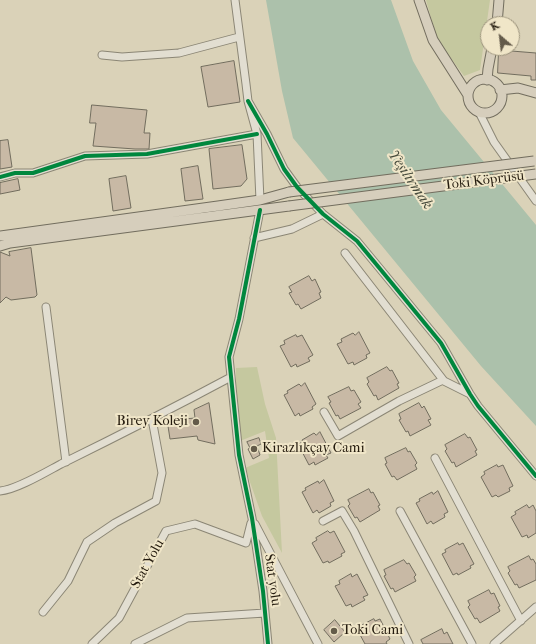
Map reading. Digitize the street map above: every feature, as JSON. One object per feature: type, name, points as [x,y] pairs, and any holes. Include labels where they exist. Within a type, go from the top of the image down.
[{"type":"main road","points":[[419,0],[433,40],[468,95],[471,105],[479,112],[490,112],[499,106],[502,95],[500,90],[493,82],[487,80],[477,82],[473,85],[468,95]]},
{"type":"main road","points":[[498,16],[500,0]]},
{"type":"main road","points":[[487,80],[491,56]]},
{"type":"main road","points":[[500,90],[518,88],[536,93]]},
{"type":"main road","points":[[0,236],[260,200],[289,192],[535,161]]},
{"type":"main road","name":"Toki Köprüsü","points":[[0,246],[10,243],[536,174]]},
{"type":"street","points":[[235,0],[248,101],[257,134],[260,200]]},
{"type":"street","points":[[102,55],[122,56],[179,53],[239,37]]},
{"type":"street","points":[[248,101],[267,134],[284,169],[297,187],[323,214],[357,241],[441,343],[470,394],[536,476]]},
{"type":"street","points":[[479,112],[494,142],[536,201]]},
{"type":"street","points":[[0,177],[15,173],[33,173],[85,156],[147,154],[257,134]]},
{"type":"street","points":[[260,210],[239,319],[229,357],[239,455],[252,518],[318,644]]},
{"type":"street","points":[[254,238],[292,229],[323,214]]},
{"type":"street","points":[[345,253],[443,380],[470,394]]},
{"type":"street","points":[[46,307],[66,462]]},
{"type":"street","points":[[0,491],[14,487],[66,462],[231,377]]},
{"type":"street","points":[[324,412],[338,436],[399,401],[443,380]]},
{"type":"street","points":[[43,612],[68,581],[87,542],[115,523],[156,501],[162,473],[152,419]]},
{"type":"street","points":[[435,458],[521,621]]},
{"type":"street","points":[[323,521],[342,511],[354,531],[409,644]]},
{"type":"street","points":[[400,511],[472,644]]},
{"type":"street","name":"Stat yolu","points":[[252,518],[268,644]]},
{"type":"street","name":"Stat Yolu","points":[[92,644],[119,618],[166,531],[195,524],[246,543],[252,518]]},
{"type":"street","points":[[494,644],[536,607]]},
{"type":"street","points":[[135,644],[187,618],[265,613]]},
{"type":"shaded area","points":[[426,0],[490,0],[488,16],[480,16],[480,56],[482,56],[480,70],[464,76],[437,39]]},
{"type":"shaded area","points":[[257,367],[265,404],[276,438],[282,553],[262,516],[245,468],[269,458],[265,431],[240,441],[233,381],[236,380],[236,368]]},
{"type":"water","name":"Yeşilırmak","points":[[266,0],[391,0],[413,61],[441,110],[536,225],[536,426],[481,366],[293,138],[282,91]]},
{"type":"building","points":[[520,52],[536,53],[536,80],[531,80],[531,76],[498,73],[499,56],[520,56]]},
{"type":"building","points":[[234,61],[240,102],[208,107],[201,67]]},
{"type":"building","points":[[92,105],[147,110],[144,133],[150,133],[149,149],[93,146],[96,123],[90,123]]},
{"type":"building","points":[[8,140],[12,167],[0,169],[0,141]]},
{"type":"building","points":[[242,145],[247,179],[241,186],[213,189],[209,149]]},
{"type":"building","points":[[198,166],[203,199],[185,201],[181,169]]},
{"type":"building","points":[[126,176],[131,208],[113,211],[109,179]]},
{"type":"building","points":[[18,179],[20,190],[0,194],[0,183]]},
{"type":"building","points":[[31,248],[37,295],[35,297],[11,300],[6,297],[0,303],[0,252],[10,256],[9,252]]},
{"type":"building","points":[[309,276],[312,281],[315,279],[321,292],[319,293],[321,298],[301,309],[298,304],[296,305],[289,293],[292,292],[289,287]]},
{"type":"building","points":[[359,332],[370,353],[366,355],[367,358],[354,365],[353,362],[348,364],[337,344],[342,342],[341,339],[353,333],[355,335]]},
{"type":"building","points":[[296,335],[297,337],[302,335],[313,355],[308,358],[310,361],[297,367],[296,364],[291,367],[280,346],[285,344],[284,341]]},
{"type":"building","points":[[387,367],[390,371],[392,370],[399,383],[397,384],[399,388],[378,400],[367,384],[369,382],[367,378]]},
{"type":"building","points":[[305,383],[316,404],[312,407],[313,409],[300,416],[299,413],[295,416],[284,395],[288,393],[287,391],[299,384],[301,386]]},
{"type":"building","points":[[349,387],[351,391],[354,390],[361,402],[358,404],[361,408],[340,419],[338,415],[336,416],[329,403],[331,402],[328,397]]},
{"type":"building","points":[[209,403],[215,444],[198,440],[197,436],[170,439],[168,426],[174,420],[195,418],[194,410]]},
{"type":"building","points":[[419,403],[422,408],[424,406],[431,419],[428,420],[431,425],[410,436],[399,420],[401,419],[399,414]]},
{"type":"building","points":[[320,432],[331,453],[326,455],[328,458],[315,465],[314,462],[309,465],[298,444],[314,433],[316,435]]},
{"type":"building","points":[[465,434],[468,438],[470,437],[477,450],[475,451],[477,455],[456,467],[445,451],[447,449],[445,445]]},
{"type":"building","name":"Kirazlıkçay Cami","points":[[259,438],[261,444],[257,446],[260,455],[253,459],[248,449],[250,448],[247,442]]},
{"type":"building","points":[[406,448],[408,452],[410,451],[417,463],[415,465],[417,469],[397,480],[394,476],[392,477],[385,464],[387,463],[385,458]]},
{"type":"building","points":[[497,465],[498,467],[503,465],[513,486],[509,488],[510,491],[498,497],[496,495],[492,497],[481,477],[485,474],[484,472]]},
{"type":"building","points":[[324,480],[334,501],[330,503],[331,506],[319,513],[317,510],[313,513],[302,492],[306,490],[305,488],[318,481],[319,483]]},
{"type":"building","points":[[369,489],[371,493],[373,492],[380,505],[378,506],[380,510],[360,522],[357,517],[355,518],[348,506],[350,504],[348,500]]},
{"type":"building","points":[[438,491],[448,512],[444,514],[445,517],[433,524],[431,521],[427,524],[416,503],[420,501],[419,499],[432,492],[433,494]]},
{"type":"building","points":[[527,505],[529,508],[533,505],[536,511],[536,533],[528,538],[527,535],[522,537],[511,517],[516,514],[515,512]]},
{"type":"building","points":[[328,531],[330,533],[334,531],[345,552],[341,554],[342,556],[329,563],[328,561],[323,563],[312,543],[317,540],[316,538]]},
{"type":"building","points":[[458,543],[459,545],[463,543],[474,564],[470,566],[471,568],[458,575],[457,573],[453,575],[442,554],[446,552],[445,550]]},
{"type":"building","points":[[529,556],[536,564],[536,580],[519,588],[517,584],[515,585],[508,573],[510,571],[508,567]]},
{"type":"building","points":[[404,560],[407,564],[409,563],[416,575],[414,577],[416,581],[395,592],[393,588],[391,589],[384,576],[386,575],[384,570]]},
{"type":"building","points":[[351,574],[352,577],[357,574],[368,595],[363,597],[365,600],[352,607],[351,604],[346,606],[335,586],[340,584],[339,581]]},
{"type":"building","points":[[489,590],[491,594],[494,593],[500,606],[498,607],[500,611],[480,623],[477,618],[475,619],[468,607],[470,605],[468,601]]},
{"type":"building","points":[[374,619],[375,621],[380,619],[390,639],[386,642],[387,644],[365,644],[358,631],[362,628],[361,626]]},
{"type":"building","name":"Toki Cami","points":[[335,620],[345,632],[334,642],[324,630]]},
{"type":"building","points":[[442,629],[444,634],[447,632],[453,644],[423,644],[421,640]]},
{"type":"cycle path","points":[[248,101],[267,134],[284,169],[297,187],[323,214],[357,241],[381,270],[441,343],[478,406],[536,476]]},
{"type":"cycle path","points":[[0,177],[15,173],[33,173],[85,156],[147,154],[257,134]]},
{"type":"cycle path","points":[[260,210],[239,319],[229,357],[239,455],[252,518],[263,591],[268,644]]},
{"type":"place","name":"Birey Koleji","points":[[196,422]]},
{"type":"place","name":"Kirazlıkçay Cami","points":[[254,449]]},
{"type":"place","name":"Toki Cami","points":[[334,631]]}]
